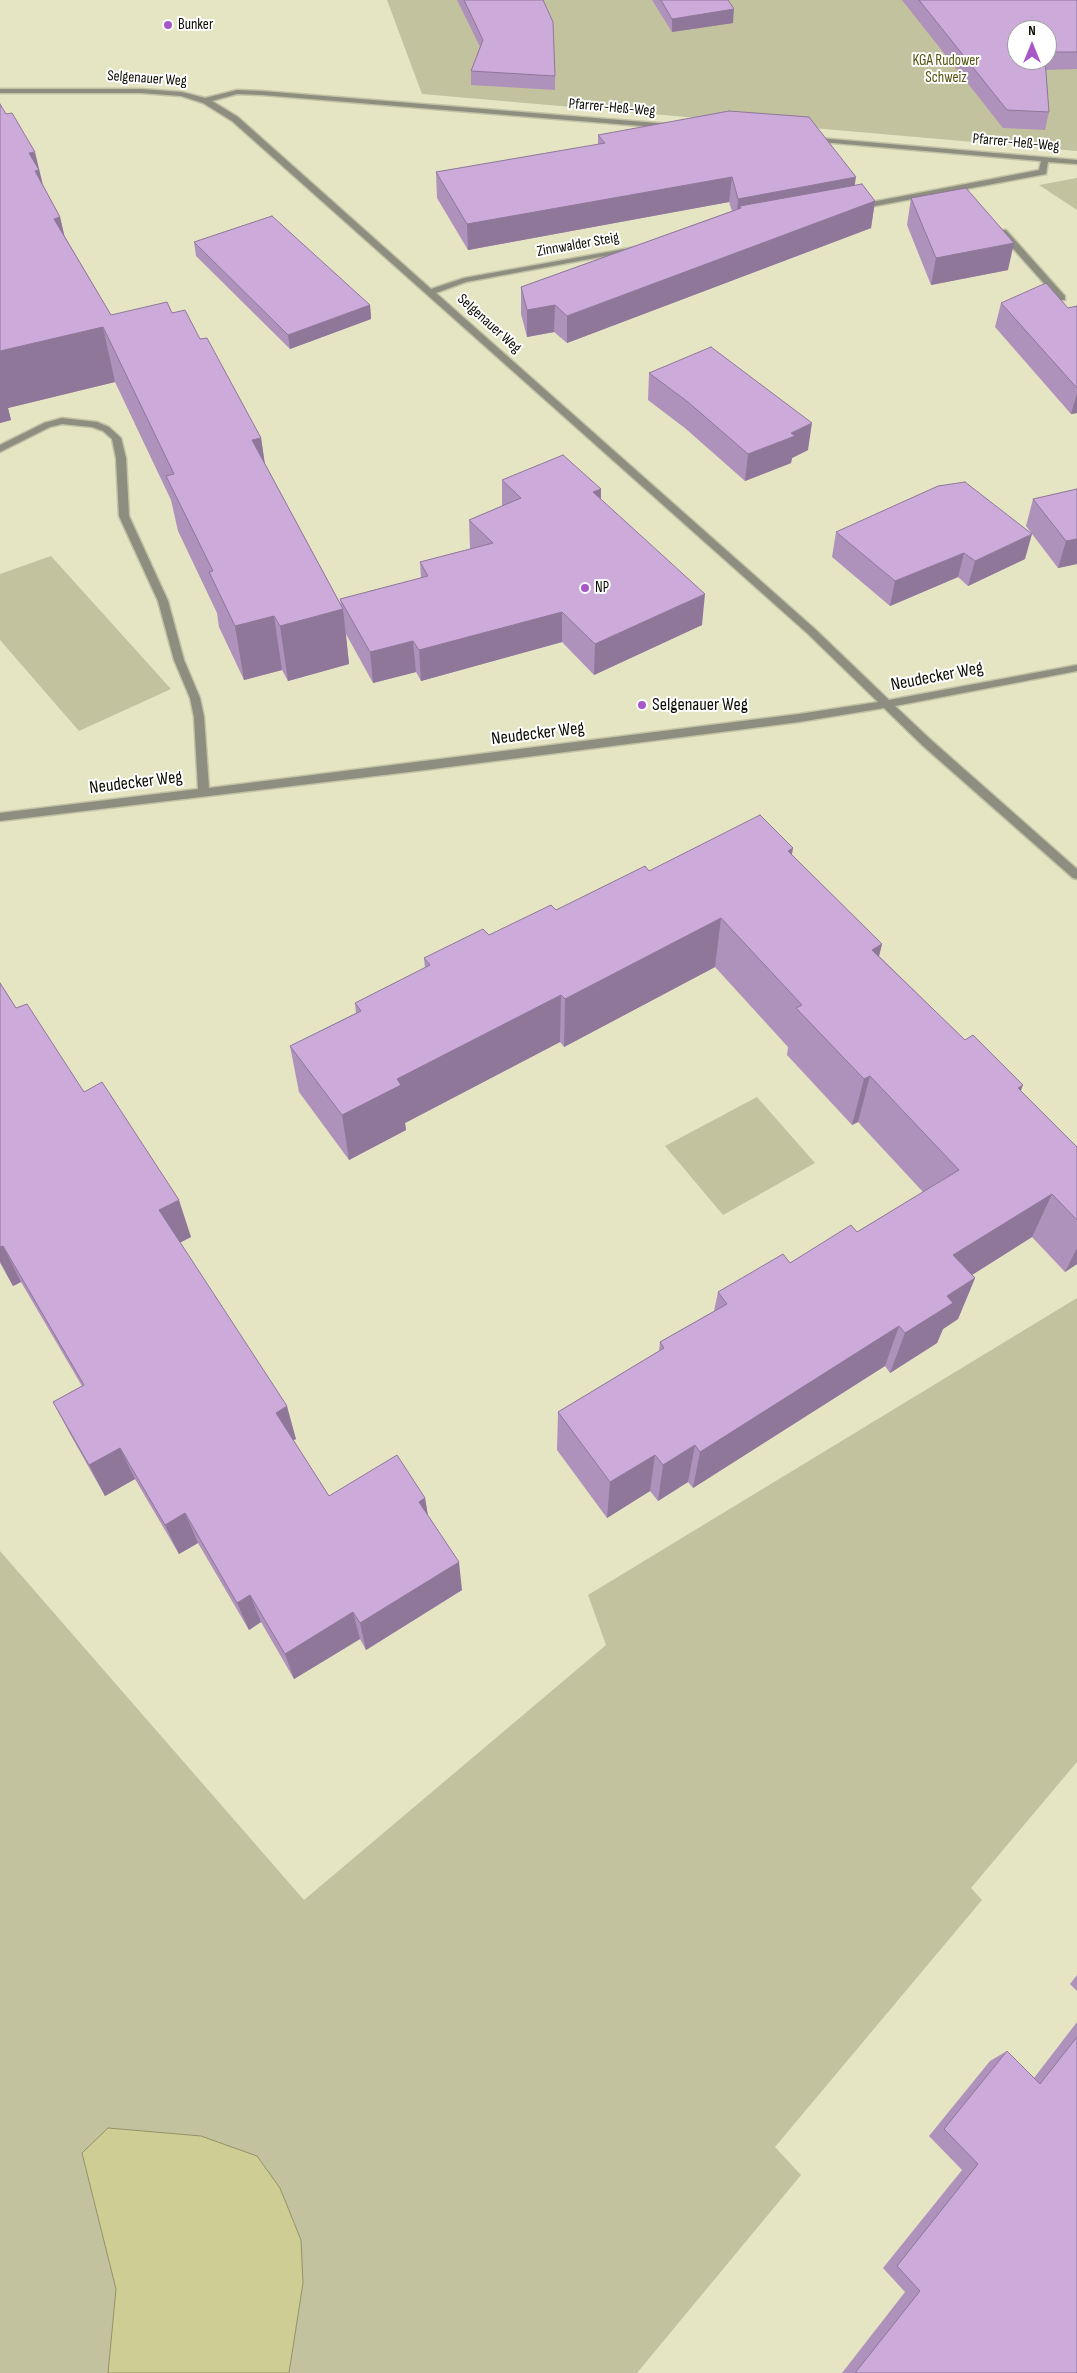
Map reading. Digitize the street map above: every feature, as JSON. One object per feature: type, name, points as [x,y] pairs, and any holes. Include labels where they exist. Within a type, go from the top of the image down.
[{"type":"street","name":"Selgenauer Weg","points":[[0,91],[141,91],[182,94],[206,102],[235,119],[811,631],[958,772],[1077,876]]},
{"type":"street","name":"Pfarrer-Heß-Weg","points":[[206,102],[217,96],[237,92],[262,93],[677,127]]},
{"type":"street","name":"Pfarrer-Heß-Weg","points":[[805,138],[1077,162]]},
{"type":"street","points":[[845,210],[1043,172],[1045,159]]},
{"type":"street","points":[[962,188],[970,195]]},
{"type":"street","points":[[999,227],[1062,298]]},
{"type":"street","name":"Zinnwalder Steig","points":[[431,292],[464,280],[650,246]]},
{"type":"street","points":[[0,449],[47,425],[62,421],[94,424],[106,429],[116,438],[121,458],[124,516],[163,601],[179,660],[195,698],[199,717],[204,792]]},
{"type":"street","name":"Neudecker Weg","points":[[0,817],[663,736],[885,704],[1077,668]]},
{"type":"green space","name":"KGA Rudower Schweiz","points":[[387,0],[1077,0],[1077,151],[422,94]]},
{"type":"green space","points":[[1077,178],[1077,210],[1039,185]]},
{"type":"green space","points":[[51,556],[171,689],[79,731],[0,640],[0,574]]},
{"type":"green space","points":[[757,1097],[815,1163],[723,1215],[665,1146]]},
{"type":"green space","points":[[1077,1298],[1077,1762],[971,1888],[982,1900],[775,2147],[801,2175],[637,2373],[0,2373],[0,1551],[304,1900],[606,1645],[588,1595]]},
{"type":"shaded area","points":[[108,2128],[201,2136],[257,2156],[280,2188],[301,2240],[303,2283],[289,2373],[108,2373],[116,2289],[82,2153]]},
{"type":"building","points":[[464,0],[543,0],[553,22],[555,76],[471,71],[483,40]]},
{"type":"building","points":[[661,0],[728,0],[734,9],[672,19]]},
{"type":"building","points":[[919,0],[1077,0],[1077,52],[1057,52],[1057,20],[1007,20],[1007,70],[1046,70],[1049,112],[1007,110]]},
{"type":"building","points":[[0,104],[6,114],[12,113],[35,152],[29,153],[39,170],[35,171],[60,217],[54,219],[111,315],[167,302],[172,313],[185,310],[200,339],[207,338],[261,438],[252,440],[343,609],[280,626],[274,616],[235,626],[209,572],[213,571],[166,476],[174,474],[103,327],[0,351]]},
{"type":"building","points":[[729,111],[809,117],[856,177],[738,199],[732,177],[467,224],[436,172],[605,143],[598,135]]},
{"type":"building","points":[[862,184],[875,201],[567,316],[555,305],[527,310],[521,287],[741,208],[740,206]]},
{"type":"building","points":[[966,188],[1014,243],[936,258],[911,198]]},
{"type":"building","points":[[272,216],[370,305],[288,335],[194,242]]},
{"type":"building","points":[[1046,283],[1068,308],[1077,306],[1077,388],[1001,303]]},
{"type":"building","points":[[711,347],[812,423],[791,433],[795,436],[748,454],[688,402],[649,373]]},
{"type":"building","points":[[563,455],[601,489],[593,492],[705,594],[595,644],[562,612],[419,650],[413,641],[370,652],[340,599],[428,576],[420,562],[493,543],[469,520],[521,498],[502,480]]},
{"type":"building","points":[[965,482],[1032,534],[975,561],[964,553],[895,581],[836,532],[938,486]]},
{"type":"building","points":[[1077,489],[1077,539],[1066,541],[1033,499]]},
{"type":"building","points":[[760,815],[793,848],[788,851],[882,944],[872,950],[965,1040],[973,1035],[1023,1085],[1018,1088],[1077,1147],[1077,1220],[1052,1194],[953,1255],[975,1278],[947,1296],[953,1303],[905,1333],[899,1326],[700,1452],[695,1445],[663,1465],[655,1455],[610,1482],[558,1412],[664,1348],[660,1342],[727,1304],[718,1292],[783,1254],[790,1263],[851,1225],[857,1232],[959,1170],[870,1076],[864,1079],[796,1008],[802,1005],[721,918],[565,999],[561,995],[397,1079],[401,1085],[342,1115],[290,1046],[361,1011],[355,1003],[430,965],[424,958],[483,929],[489,935],[551,905],[556,910],[645,866],[649,871]]},
{"type":"building","points":[[0,983],[16,1008],[27,1004],[84,1092],[102,1082],[179,1200],[159,1210],[287,1406],[276,1413],[329,1496],[397,1455],[425,1498],[419,1502],[459,1562],[360,1623],[353,1612],[285,1654],[250,1595],[237,1603],[185,1513],[165,1525],[120,1448],[89,1465],[53,1402],[84,1385],[3,1246],[0,1247]]},
{"type":"building","points":[[1077,2037],[1077,2373],[855,2373],[920,2291],[897,2266],[978,2164],[944,2129],[1007,2051],[1040,2084]]},
{"type":"place","name":"Bunker","points":[[168,25]]},
{"type":"place","name":"NP","points":[[585,588]]},
{"type":"place","name":"Selgenauer Weg","points":[[642,705]]}]
